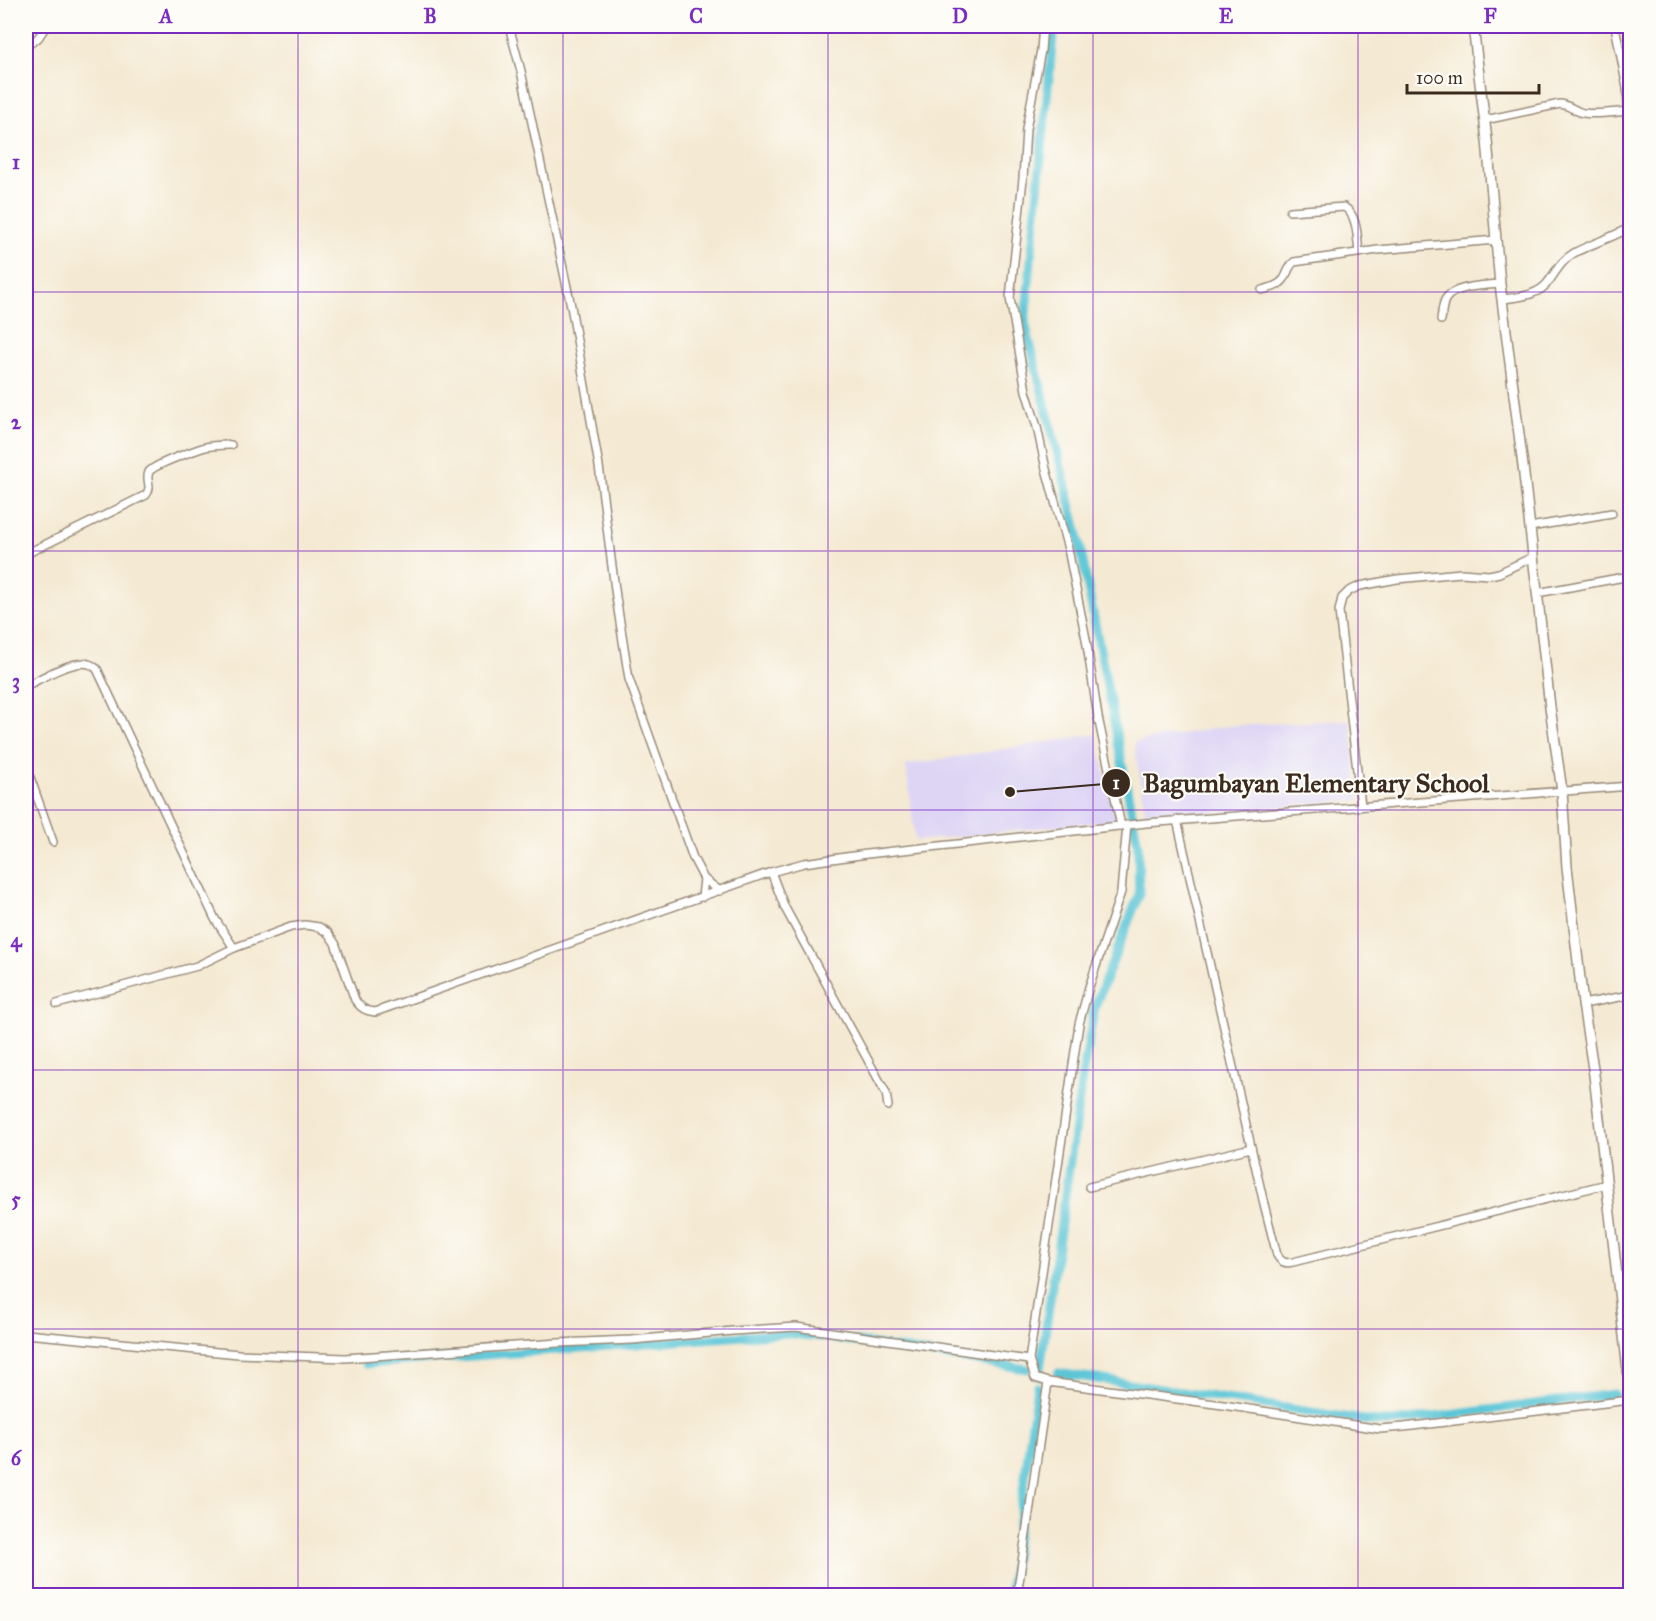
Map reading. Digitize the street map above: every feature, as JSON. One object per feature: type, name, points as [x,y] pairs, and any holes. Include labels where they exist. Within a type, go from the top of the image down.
[{"type":"main road","points":[[1473,26],[1485,120],[1500,284],[1562,791],[1567,867],[1583,1005],[1594,1075],[1630,1388]]},
{"type":"street","points":[[26,46],[38,38],[46,26]]},
{"type":"street","points":[[509,26],[521,71],[571,306],[599,466],[629,679],[693,858],[704,879],[720,891]]},
{"type":"street","points":[[1043,26],[1041,50],[1026,129],[1010,298],[1026,391],[1068,549],[1086,639],[1098,717],[1126,825],[1121,892],[1079,1024],[1029,1360],[1035,1378],[1048,1382],[1380,1429],[1630,1400]]},
{"type":"street","points":[[1615,26],[1627,88],[1630,132]]},
{"type":"street","points":[[1485,120],[1560,104],[1587,113],[1629,111]]},
{"type":"street","points":[[1290,211],[1344,207],[1348,209],[1354,220],[1359,253]]},
{"type":"street","points":[[1502,299],[1536,292],[1549,282],[1553,272],[1563,262],[1574,254],[1618,235],[1630,227]]},
{"type":"street","points":[[1262,290],[1276,286],[1283,281],[1289,267],[1294,262],[1359,253],[1496,240]]},
{"type":"street","points":[[1441,320],[1443,303],[1452,293],[1500,284]]},
{"type":"street","points":[[26,554],[146,495],[149,490],[149,472],[159,465],[202,448],[231,445]]},
{"type":"street","points":[[1530,527],[1612,513]]},
{"type":"street","points":[[1361,806],[1339,611],[1342,598],[1349,591],[1377,582],[1461,573],[1489,575],[1499,573],[1533,557]]},
{"type":"street","points":[[1537,593],[1630,576]]},
{"type":"street","points":[[26,686],[74,664],[89,664],[97,669],[215,919],[234,948]]},
{"type":"street","points":[[26,766],[53,842]]},
{"type":"street","points":[[57,1004],[197,966],[234,948],[291,927],[305,925],[319,927],[328,933],[335,943],[355,1000],[367,1011],[375,1012],[771,872],[804,863],[855,855],[1177,820],[1630,786]]},
{"type":"street","points":[[1177,820],[1251,1148],[1277,1255],[1281,1261],[1285,1263],[1607,1184]]},
{"type":"street","points":[[771,872],[785,908],[886,1093],[888,1106]]},
{"type":"street","points":[[702,897],[704,879]]},
{"type":"street","points":[[1583,1005],[1630,995]]},
{"type":"street","points":[[1089,1187],[1251,1148]]},
{"type":"street","points":[[26,1334],[239,1354],[345,1358],[796,1328],[1029,1360]]},
{"type":"street","points":[[1017,1596],[1048,1382]]},
{"type":"shaded area","points":[[1350,720],[1359,800],[1146,818],[1134,742],[1228,726]]},
{"type":"shaded area","points":[[1096,734],[1116,820],[915,841],[906,765]]},
{"type":"waterway","points":[[1039,1376],[1083,1071],[1095,1006],[1139,895],[1138,845],[1077,531],[1025,323],[1054,26]]},
{"type":"waterway","points":[[366,1364],[785,1333],[831,1338],[1027,1369]]},
{"type":"waterway","points":[[1058,1373],[1377,1422],[1393,1422],[1614,1394]]},
{"type":"waterway","points":[[1009,1596],[1037,1387]]},
{"type":"place","name":"Bagumbayan Elementary School","points":[[1010,792]]}]
